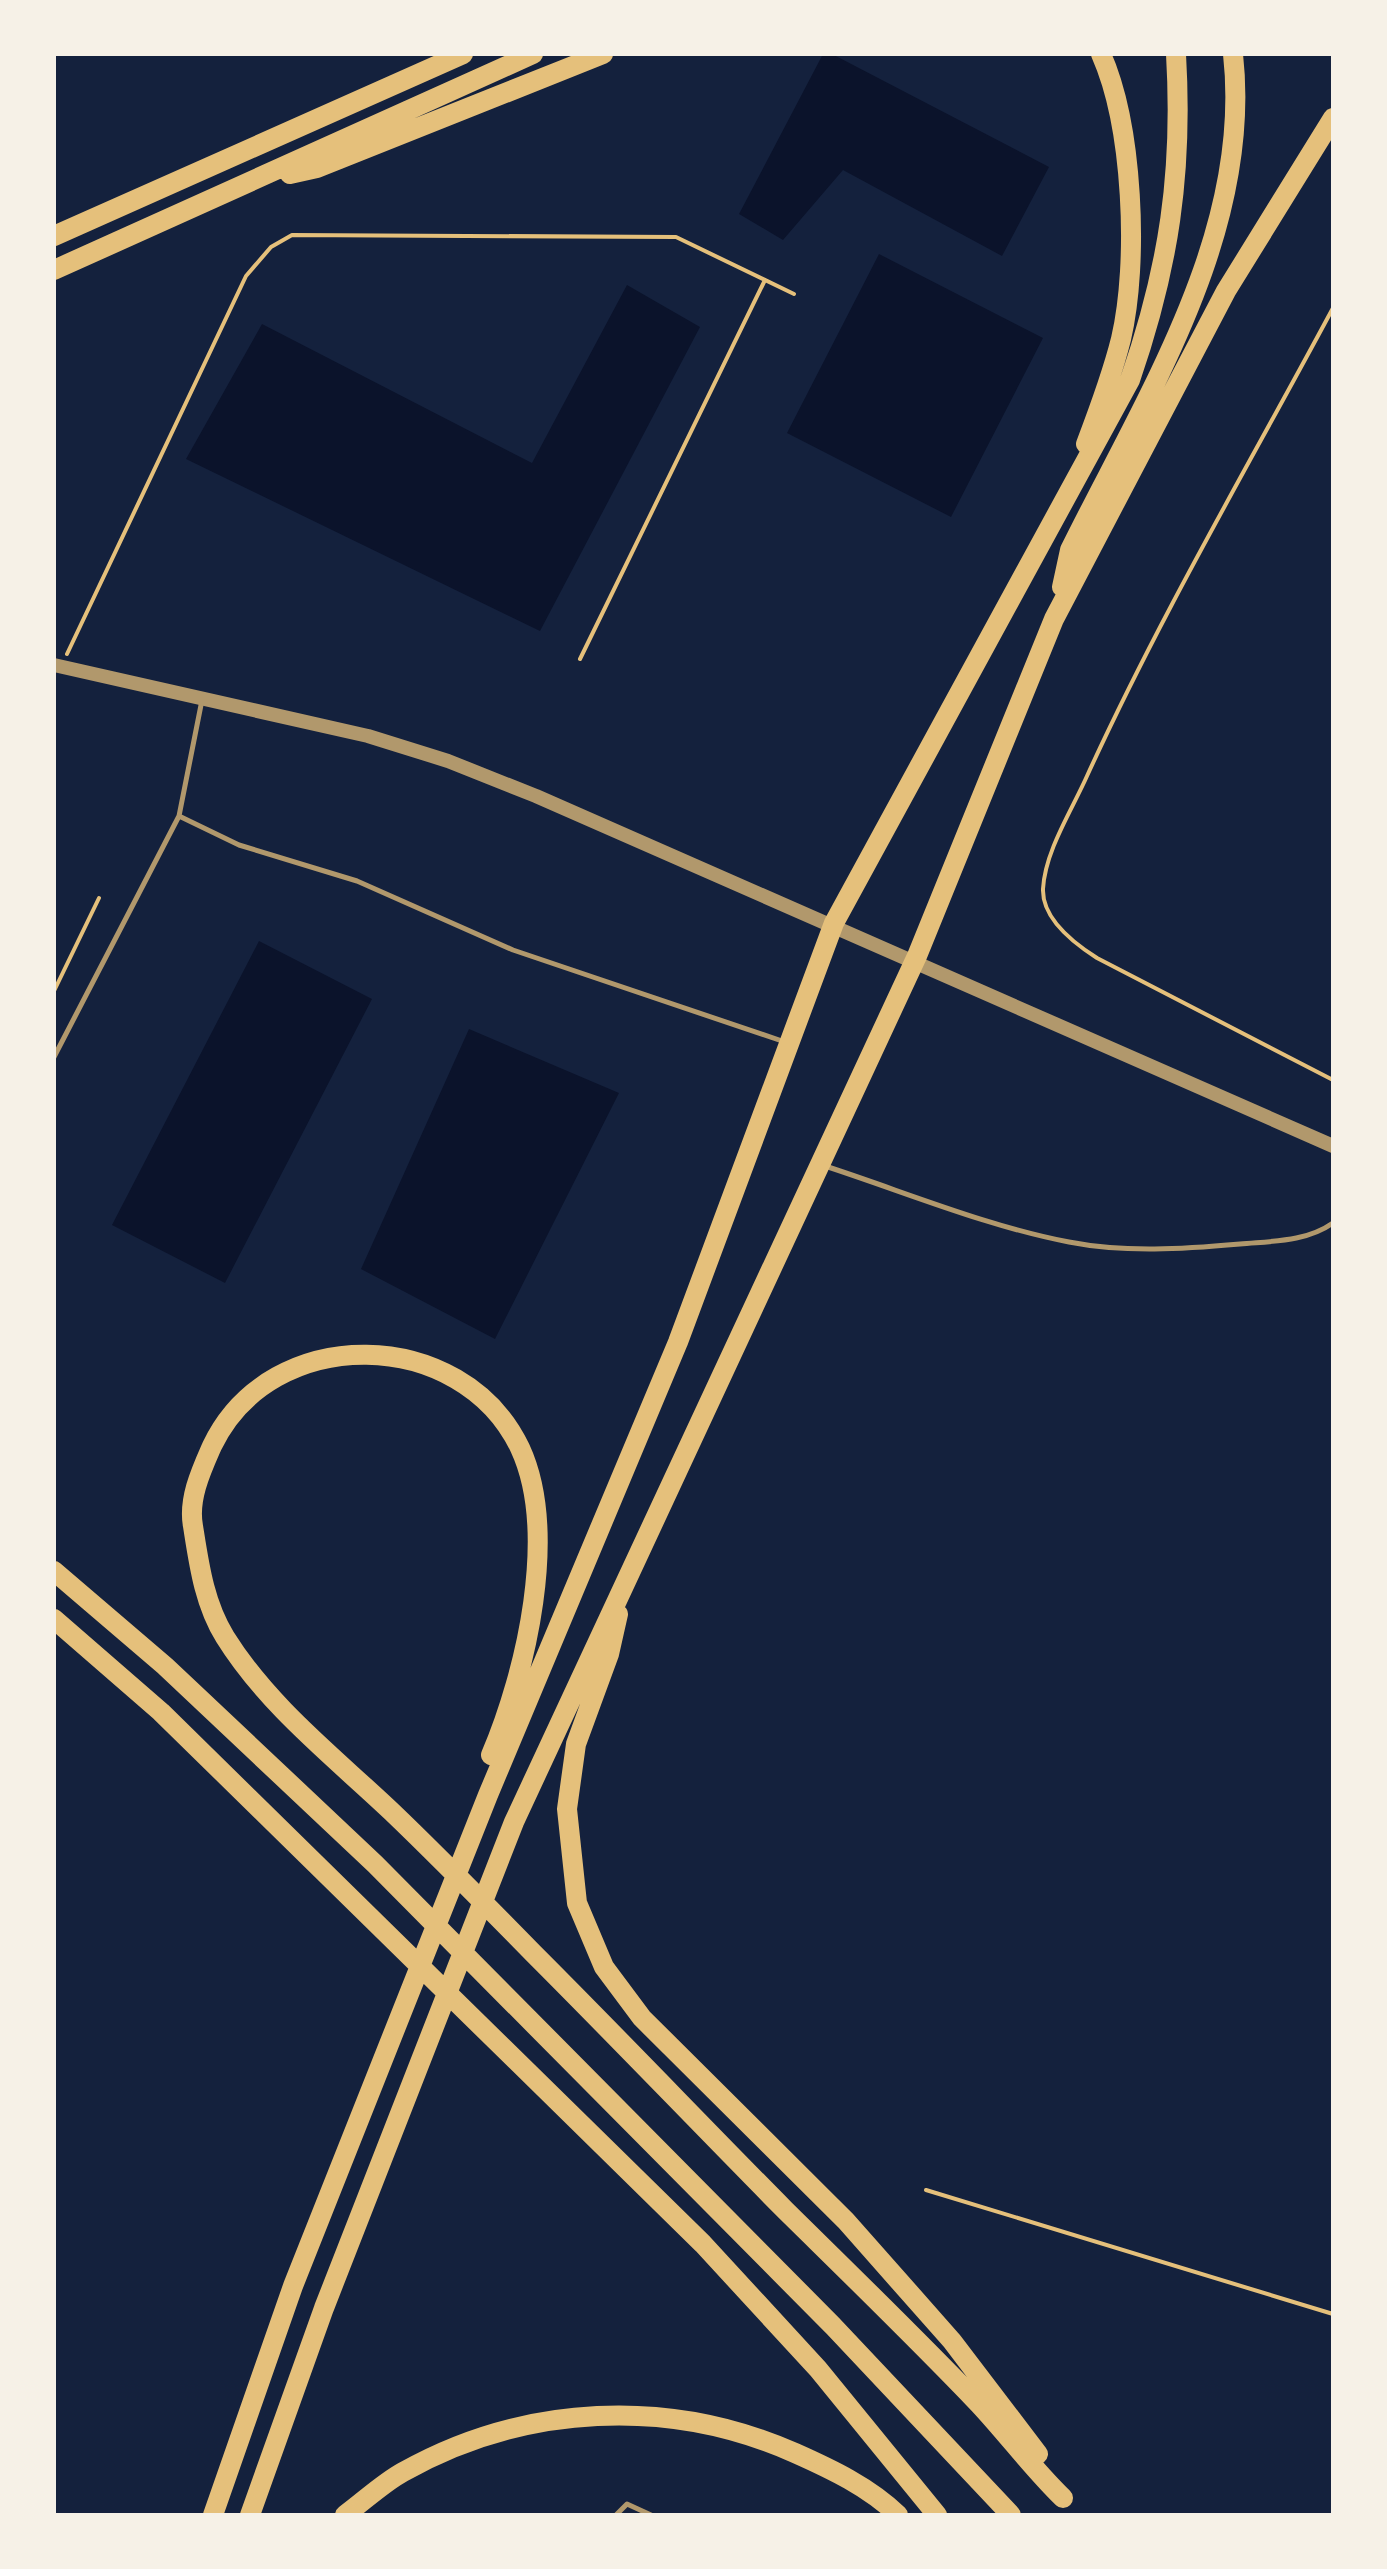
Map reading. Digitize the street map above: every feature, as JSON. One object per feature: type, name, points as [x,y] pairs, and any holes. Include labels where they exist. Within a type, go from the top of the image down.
[{"type":"highway","points":[[54,236],[463,54]]},
{"type":"highway","points":[[54,270],[533,54]]},
{"type":"highway","points":[[244,185],[317,168],[603,54]]},
{"type":"highway","points":[[1061,512],[1101,405],[1121,338],[1128,278],[1126,153],[1120,112],[1101,54]]},
{"type":"highway","points":[[213,2515],[293,2286],[488,1795],[678,1342],[834,923],[1124,392],[1147,330],[1174,207],[1179,111],[1176,54]]},
{"type":"highway","points":[[1054,619],[1070,550],[1183,321],[1224,212],[1236,139],[1233,54]]},
{"type":"highway","points":[[250,2515],[324,2308],[502,1851],[626,1576],[917,956],[1054,619],[1226,291],[1333,118]]},
{"type":"highway","points":[[488,1795],[486,1766],[498,1738],[526,1637],[541,1544],[536,1497],[519,1446],[486,1400],[446,1373],[394,1355],[345,1353],[290,1369],[250,1396],[220,1431],[203,1466],[190,1510],[205,1594],[224,1635],[267,1693],[539,1959],[981,2406],[1069,2507]]},
{"type":"highway","points":[[54,1571],[165,1666],[375,1864],[833,2326],[1011,2515]]},
{"type":"highway","points":[[626,1576],[609,1654],[576,1744],[567,1809],[577,1903],[604,1967],[642,2018],[846,2221],[952,2341],[1047,2466],[1069,2507]]},
{"type":"highway","points":[[54,1619],[161,1712],[357,1901],[703,2244],[818,2369],[937,2515]]},
{"type":"highway","points":[[345,2515],[402,2472],[477,2438],[554,2418],[631,2413],[705,2423],[768,2441],[849,2479],[898,2515]]},
{"type":"street","points":[[58,666],[368,736],[448,761],[1333,1146]]},
{"type":"lane","points":[[54,1057],[179,816],[202,699]]},
{"type":"lane","points":[[179,816],[239,845],[357,881],[513,950],[788,1043]]},
{"type":"lane","points":[[820,1164],[1001,1224],[1069,1242],[1110,1248],[1215,1246],[1291,1239],[1314,1235],[1333,1223]]},
{"type":"lane","points":[[616,2515],[627,2504],[651,2515]]},
{"type":"path","points":[[58,666],[246,276],[271,247],[292,235],[676,237],[794,294]]},
{"type":"path","points":[[580,659],[765,280]]},
{"type":"path","points":[[1333,308],[1115,716],[1058,841],[1043,891],[1047,910],[1059,926],[1074,943],[1097,958],[1333,1080]]},
{"type":"path","points":[[54,991],[99,898]]},
{"type":"path","points":[[926,2190],[1333,2314]]},
{"type":"water","points":[[823,54],[832,54],[1049,167],[1002,256],[843,170],[783,240],[739,214]]},
{"type":"water","points":[[879,254],[1043,338],[951,517],[787,433]]},
{"type":"water","points":[[627,285],[700,327],[540,631],[186,459],[262,324],[532,463]]},
{"type":"water","points":[[259,941],[372,999],[225,1283],[112,1225]]},
{"type":"water","points":[[469,1029],[619,1093],[495,1339],[361,1269]]}]
